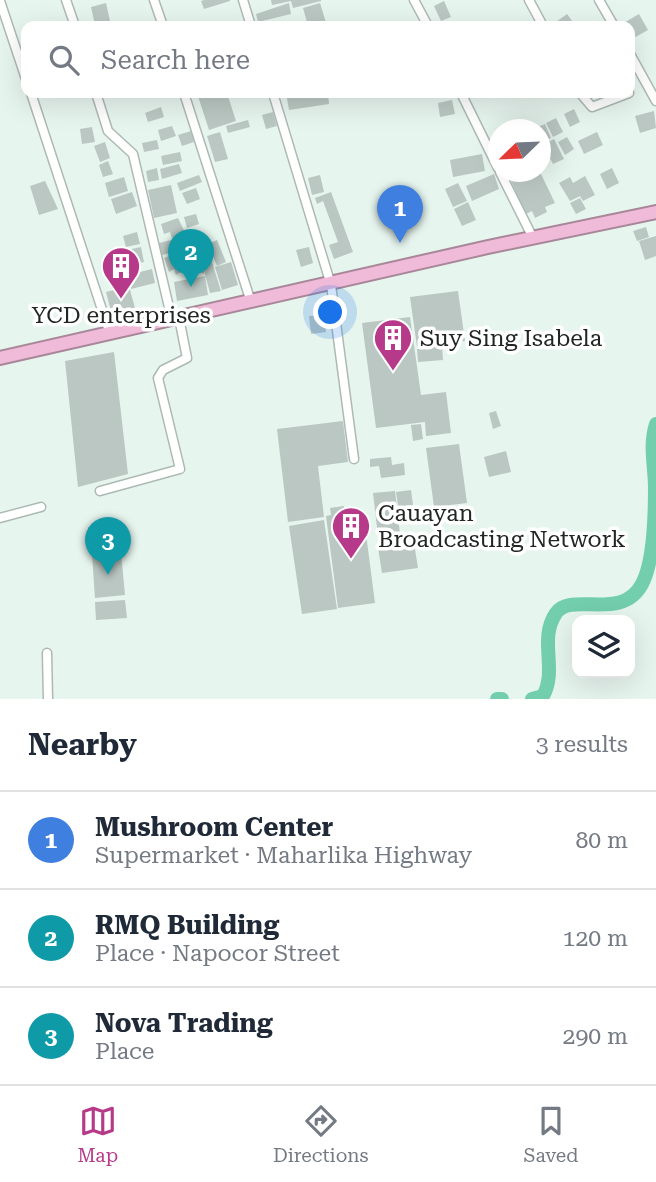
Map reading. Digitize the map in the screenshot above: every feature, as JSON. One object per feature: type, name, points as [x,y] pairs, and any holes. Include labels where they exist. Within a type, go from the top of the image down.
[{"type":"highway","points":[[0,358],[656,212]]},
{"type":"street","points":[[66,0],[73,21]]},
{"type":"street","points":[[154,0],[161,21]]},
{"type":"street","points":[[243,0],[249,21]]},
{"type":"street","points":[[414,0],[425,21]]},
{"type":"street","points":[[529,0],[540,21]]},
{"type":"street","points":[[599,0],[611,21]]},
{"type":"street","points":[[0,1],[21,64]]},
{"type":"street","points":[[635,63],[656,101]]},
{"type":"street","points":[[635,90],[647,85]]},
{"type":"street","points":[[33,98],[110,334]]},
{"type":"street","points":[[98,98],[108,131],[133,154],[187,358],[163,370],[158,378],[180,469],[100,491]]},
{"type":"street","points":[[186,98],[251,302]]},
{"type":"street","points":[[275,98],[331,285],[354,459]]},
{"type":"street","points":[[463,98],[488,148]]},
{"type":"street","points":[[584,98],[592,107],[616,98]]},
{"type":"street","points":[[505,182],[533,238]]},
{"type":"street","points":[[0,518],[41,507]]},
{"type":"street","points":[[47,653],[48,699]]},
{"type":"building","points":[[271,0],[321,1],[293,8],[291,1],[272,5]]},
{"type":"building","points":[[201,1],[230,1],[204,9]]},
{"type":"building","points":[[444,1],[451,17],[441,21],[434,6]]},
{"type":"building","points":[[106,3],[110,21],[94,21],[91,7]]},
{"type":"building","points":[[289,3],[291,14],[258,21],[256,14]]},
{"type":"building","points":[[320,3],[325,21],[307,21],[303,8]]},
{"type":"building","points":[[567,14],[572,21],[557,21]]},
{"type":"building","points":[[639,14],[648,30],[635,37],[635,21],[627,21]]},
{"type":"building","points":[[199,98],[229,98],[236,121],[209,130]]},
{"type":"building","points":[[287,98],[328,98],[329,104],[289,110]]},
{"type":"building","points":[[452,100],[455,114],[440,117],[438,103]]},
{"type":"building","points":[[161,107],[164,117],[148,122],[145,113]]},
{"type":"building","points":[[574,109],[580,122],[570,127],[564,114]]},
{"type":"building","points":[[654,111],[656,128],[640,133],[635,116]]},
{"type":"building","points":[[273,112],[277,126],[266,129],[262,115]]},
{"type":"building","points":[[556,118],[563,132],[553,137],[551,133],[551,120]]},
{"type":"building","points":[[248,120],[250,127],[228,133],[226,126]]},
{"type":"building","points":[[172,126],[176,136],[161,141],[158,130]]},
{"type":"building","points":[[92,127],[95,142],[82,144],[80,129]]},
{"type":"building","points":[[191,131],[194,142],[182,146],[178,135]]},
{"type":"building","points":[[220,132],[228,159],[215,162],[207,136]]},
{"type":"building","points":[[597,132],[603,145],[584,154],[578,141]]},
{"type":"building","points":[[567,137],[574,149],[565,155],[558,142]]},
{"type":"building","points":[[554,139],[564,159],[553,164],[551,160],[551,141]]},
{"type":"building","points":[[157,140],[159,149],[144,152],[142,143]]},
{"type":"building","points":[[105,142],[110,158],[100,162],[94,146]]},
{"type":"building","points":[[180,152],[182,161],[163,165],[161,156]]},
{"type":"building","points":[[482,154],[485,171],[453,177],[450,160]]},
{"type":"building","points":[[108,161],[113,174],[103,177],[99,165]]},
{"type":"building","points":[[179,164],[182,173],[162,179],[160,169]]},
{"type":"building","points":[[157,168],[159,180],[148,182],[146,171]]},
{"type":"building","points":[[612,168],[619,183],[607,189],[600,174]]},
{"type":"building","points":[[199,175],[202,182],[180,191],[177,183]]},
{"type":"building","points":[[320,175],[324,192],[312,195],[308,178]]},
{"type":"building","points":[[585,176],[595,195],[583,201],[580,196],[570,201],[559,183],[570,177],[573,183]]},
{"type":"building","points":[[124,177],[128,191],[109,197],[105,183]]},
{"type":"building","points":[[488,177],[488,182],[497,182],[499,189],[472,201],[466,186]]},
{"type":"building","points":[[45,181],[58,209],[39,215],[30,186]]},
{"type":"building","points":[[511,182],[545,182],[555,203],[545,207],[547,212],[535,218],[532,211],[526,214]]},
{"type":"building","points":[[458,183],[467,201],[453,207],[445,189]]},
{"type":"building","points":[[171,185],[177,213],[154,218],[148,190]]},
{"type":"building","points":[[196,188],[200,199],[187,204],[182,193]]},
{"type":"building","points":[[132,192],[137,206],[116,214],[111,199]]},
{"type":"building","points":[[331,192],[353,252],[334,259],[329,245],[338,242],[323,201],[317,204],[315,198]]},
{"type":"building","points":[[580,198],[586,209],[576,214],[570,203]]},
{"type":"building","points":[[468,202],[476,220],[462,226],[454,209]]},
{"type":"building","points":[[196,214],[199,224],[187,228],[184,217]]},
{"type":"building","points":[[178,218],[190,243],[175,248],[170,232],[164,234],[161,224]]},
{"type":"building","points":[[646,227],[649,237],[637,241],[633,231]]},
{"type":"building","points":[[137,232],[140,244],[126,247],[123,236]]},
{"type":"building","points":[[656,236],[656,256],[645,260],[639,241]]},
{"type":"building","points":[[171,240],[174,252],[162,255],[159,243]]},
{"type":"building","points":[[217,240],[226,262],[217,266],[208,244]]},
{"type":"building","points":[[206,243],[221,291],[210,293],[204,271],[204,274],[196,270],[192,248]]},
{"type":"building","points":[[141,247],[144,262],[125,266],[122,251]]},
{"type":"building","points":[[309,247],[313,263],[301,267],[296,250]]},
{"type":"building","points":[[187,250],[192,265],[176,275],[174,269],[169,272],[164,258]]},
{"type":"building","points":[[231,262],[238,285],[222,290],[215,267]]},
{"type":"building","points":[[152,269],[155,283],[131,289],[128,275]]},
{"type":"building","points":[[205,276],[208,295],[177,301],[174,282]]},
{"type":"building","name":"YCD enterprises","points":[[129,286],[135,308],[112,315],[106,292]]},
{"type":"building","points":[[458,291],[465,341],[417,347],[410,297]]},
{"type":"building","points":[[324,315],[326,332],[311,334],[309,316]]},
{"type":"building","name":"Suy Sing Isabela","points":[[410,317],[421,395],[446,392],[451,433],[426,436],[425,422],[376,428],[362,323]]},
{"type":"building","points":[[442,346],[443,360],[418,362],[417,349]]},
{"type":"building","points":[[114,352],[128,474],[78,487],[65,361]]},
{"type":"building","points":[[496,411],[501,426],[493,429],[489,413]]},
{"type":"building","points":[[343,421],[348,462],[318,466],[324,517],[288,522],[277,429]]},
{"type":"building","points":[[421,424],[423,439],[413,441],[411,425]]},
{"type":"building","points":[[459,444],[467,503],[434,507],[426,448]]},
{"type":"building","points":[[506,451],[511,472],[489,477],[484,457]]},
{"type":"building","points":[[391,457],[392,465],[404,463],[405,475],[381,478],[379,466],[370,467],[370,459]]},
{"type":"building","points":[[411,490],[413,505],[398,506],[396,492]]},
{"type":"building","points":[[395,491],[400,534],[378,536],[373,493]]},
{"type":"building","name":"Cauayan Broadcasting Network","points":[[344,506],[345,513],[363,511],[375,603],[338,608],[326,516],[331,515],[330,508]]},
{"type":"building","points":[[324,520],[337,609],[302,614],[289,526]]},
{"type":"building","points":[[105,525],[106,548],[90,551],[88,527]]},
{"type":"building","points":[[414,543],[418,568],[382,573],[378,548]]},
{"type":"building","points":[[121,552],[125,595],[95,598],[92,555]]},
{"type":"building","points":[[125,600],[127,618],[96,620],[95,602]]},
{"type":"waterway","points":[[532,699],[543,696],[547,686],[548,634],[556,613],[563,607],[573,605],[622,601],[633,595],[642,584],[653,537],[653,448],[656,424]]},
{"type":"waterway","points":[[497,699],[502,699]]},
{"type":"place","name":"Mushroom Center","points":[[400,243]]},
{"type":"place","name":"RMQ Building","points":[[191,287]]},
{"type":"place","name":"YCD enterprises","points":[[121,300]]},
{"type":"place","name":"Suy Sing Isabela","points":[[393,372]]},
{"type":"place","name":"Cauayan Broadcasting Network","points":[[351,560]]},
{"type":"place","name":"Nova Trading","points":[[108,575]]}]
